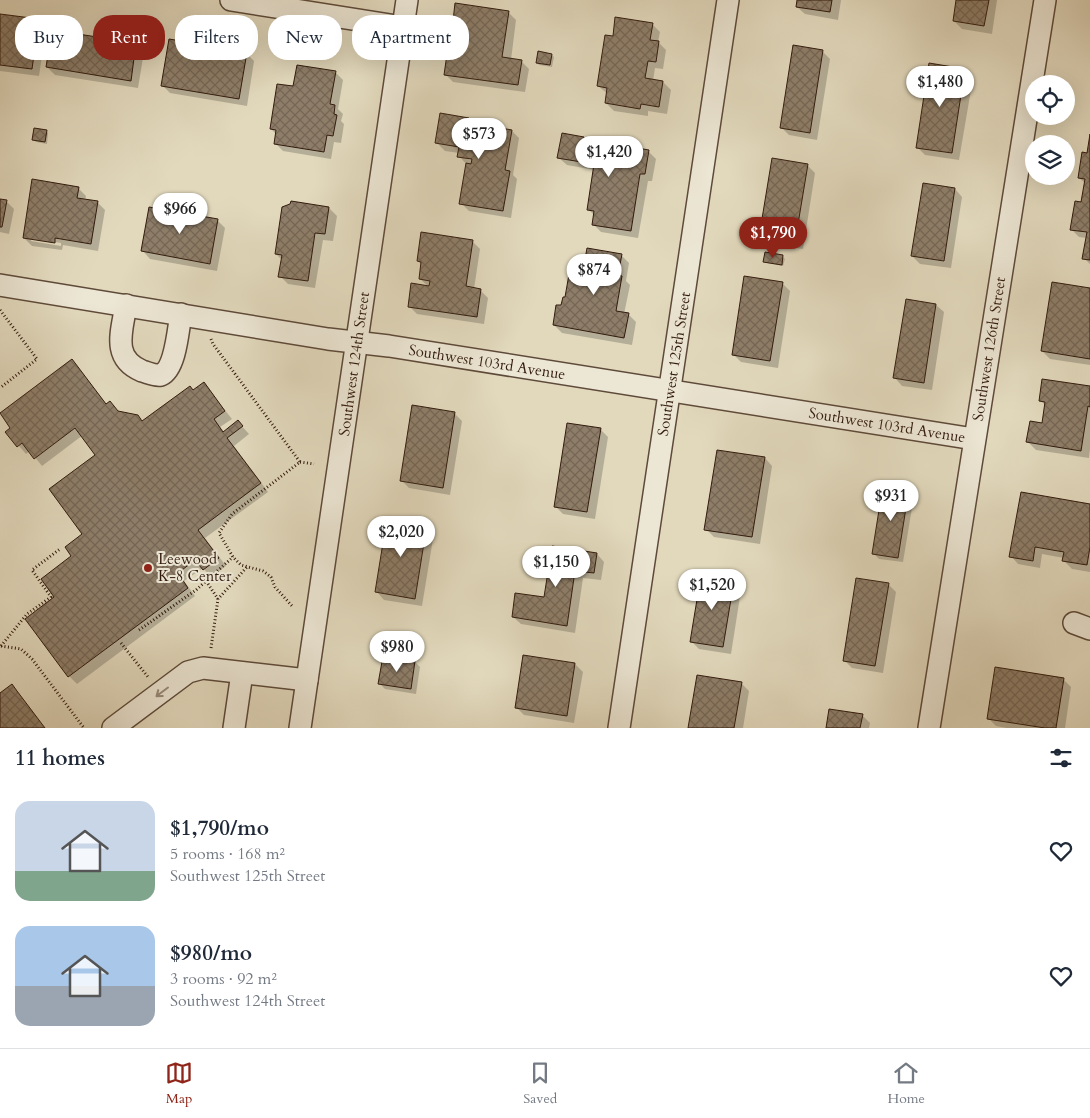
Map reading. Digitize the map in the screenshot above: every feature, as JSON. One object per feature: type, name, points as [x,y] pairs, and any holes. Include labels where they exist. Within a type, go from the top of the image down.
[{"type":"street","points":[[230,0],[352,19]]},
{"type":"street","name":"Southwest 124th Street","points":[[405,15],[407,0]]},
{"type":"street","name":"Southwest 125th Street","points":[[619,728],[728,0]]},
{"type":"street","name":"Southwest 126th Street","points":[[929,728],[1045,0]]},
{"type":"street","name":"Southwest 124th Street","points":[[300,728],[398,60]]},
{"type":"street","name":"Southwest 103rd Avenue","points":[[0,285],[974,439]]},
{"type":"street","points":[[126,305],[120,344],[122,354],[137,368],[153,375],[162,375],[168,370],[174,351],[181,314]]},
{"type":"street","points":[[113,728],[194,669],[208,668],[307,680]]},
{"type":"street","points":[[234,728],[242,673]]},
{"type":"path","points":[[0,310],[37,359],[0,388]]},
{"type":"path","points":[[211,339],[300,462],[314,464]]},
{"type":"path","points":[[293,607],[275,587],[270,577],[263,571],[241,566],[233,557],[219,533],[232,514],[300,462]]},
{"type":"path","points":[[0,646],[27,614],[51,597],[32,570],[60,549]]},
{"type":"path","points":[[139,630],[206,581],[233,557]]},
{"type":"path","points":[[208,668],[218,599],[247,567]]},
{"type":"path","points":[[206,581],[218,599]]},
{"type":"path","points":[[121,643],[151,680]]},
{"type":"path","points":[[0,646],[20,649],[32,659],[84,728]]},
{"type":"building","points":[[797,0],[832,0],[830,12],[796,7]]},
{"type":"building","points":[[956,0],[989,0],[984,26],[953,21]]},
{"type":"building","points":[[455,3],[509,11],[502,57],[522,60],[518,85],[444,75],[446,60],[469,60],[469,15],[454,15]]},
{"type":"building","points":[[0,14],[15,16],[15,60],[33,60],[32,69],[0,65]]},
{"type":"building","points":[[615,17],[653,23],[650,40],[659,41],[656,62],[648,61],[645,78],[663,81],[659,107],[641,104],[640,109],[605,103],[607,88],[597,86],[605,35],[613,36]]},
{"type":"building","points":[[83,35],[93,36],[93,60],[134,60],[131,81],[46,67],[47,60],[83,60]]},
{"type":"building","points":[[169,39],[175,40],[175,60],[246,60],[239,99],[161,86]]},
{"type":"building","points":[[793,45],[823,50],[810,133],[780,128]]},
{"type":"building","points":[[538,51],[552,54],[550,65],[536,63]]},
{"type":"building","points":[[929,63],[965,69],[952,153],[916,148]]},
{"type":"building","points":[[297,65],[336,71],[330,104],[335,105],[334,114],[337,115],[333,136],[327,135],[324,152],[274,144],[276,130],[270,129],[277,84],[293,86]]},
{"type":"building","points":[[440,113],[469,118],[467,131],[477,133],[478,124],[512,130],[505,170],[510,171],[503,211],[459,204],[466,163],[471,164],[472,159],[457,157],[459,147],[435,143]]},
{"type":"building","points":[[34,128],[47,130],[45,142],[32,140]]},
{"type":"building","points":[[562,133],[584,137],[584,139],[649,150],[645,174],[640,174],[631,231],[592,225],[594,211],[587,210],[594,164],[557,158]]},
{"type":"building","points":[[1090,134],[1090,260],[1082,259],[1087,232],[1070,230],[1075,201],[1081,202],[1085,179],[1078,178],[1082,152],[1087,153]]},
{"type":"building","points":[[772,158],[808,164],[795,242],[759,237]]},
{"type":"building","points":[[32,179],[79,187],[77,198],[98,201],[91,244],[55,238],[55,243],[23,238]]},
{"type":"building","points":[[923,183],[955,188],[944,261],[911,256]]},
{"type":"building","points":[[0,199],[7,200],[2,227],[0,227]]},
{"type":"building","points":[[291,201],[329,207],[325,234],[315,233],[308,281],[278,277],[282,255],[275,254],[282,207],[290,204]]},
{"type":"building","points":[[149,207],[218,219],[210,264],[141,251]]},
{"type":"building","points":[[421,232],[473,240],[466,286],[481,289],[477,317],[408,307],[411,283],[429,286],[430,281],[419,279],[421,262],[417,261]]},
{"type":"building","points":[[587,248],[622,254],[618,275],[622,276],[616,311],[629,313],[624,338],[553,325],[556,305],[561,305],[563,297],[565,297],[571,263],[584,265]]},
{"type":"building","points":[[765,252],[783,255],[782,265],[763,262]]},
{"type":"building","points":[[744,276],[783,282],[770,361],[732,355]]},
{"type":"building","points":[[1052,282],[1090,288],[1090,359],[1041,351]]},
{"type":"building","points":[[906,299],[936,304],[924,383],[893,378]]},
{"type":"building","points":[[72,359],[106,404],[110,401],[118,411],[138,415],[142,421],[190,386],[193,390],[204,382],[225,411],[214,419],[223,432],[238,420],[243,426],[227,438],[261,483],[198,530],[219,558],[203,570],[195,560],[178,573],[188,588],[68,677],[25,619],[54,597],[41,579],[71,556],[65,547],[82,534],[49,489],[95,455],[75,428],[34,459],[22,443],[17,447],[5,432],[10,428],[0,413]]},
{"type":"building","points":[[1042,379],[1090,386],[1090,407],[1088,406],[1081,451],[1026,442],[1030,421],[1042,423],[1045,402],[1039,401]]},
{"type":"building","points":[[412,405],[455,412],[443,488],[400,481]]},
{"type":"building","points":[[567,423],[601,428],[587,512],[554,507]]},
{"type":"building","points":[[717,450],[765,457],[752,537],[704,530]]},
{"type":"building","points":[[883,485],[909,489],[898,558],[872,554]]},
{"type":"building","points":[[1021,492],[1090,504],[1090,547],[1087,565],[1062,561],[1064,552],[1035,547],[1033,561],[1009,557]]},
{"type":"building","points":[[387,518],[427,524],[415,599],[375,592]]},
{"type":"building","points":[[552,546],[597,553],[594,573],[575,571],[567,626],[512,617],[515,593],[544,597]]},
{"type":"building","points":[[701,575],[734,581],[723,647],[690,642]]},
{"type":"building","points":[[856,578],[889,583],[875,666],[843,661]]},
{"type":"building","points":[[523,655],[575,663],[567,716],[515,708]]},
{"type":"building","points":[[383,656],[415,661],[411,689],[378,684]]},
{"type":"building","points":[[995,667],[1064,678],[1056,728],[987,719]]},
{"type":"building","points":[[697,675],[742,682],[734,728],[688,728]]},
{"type":"building","points":[[12,684],[45,728],[0,728],[0,693]]},
{"type":"building","points":[[829,709],[863,714],[860,728],[826,728]]},
{"type":"place","name":"Leewood K-8 Center","points":[[148,568]]}]
